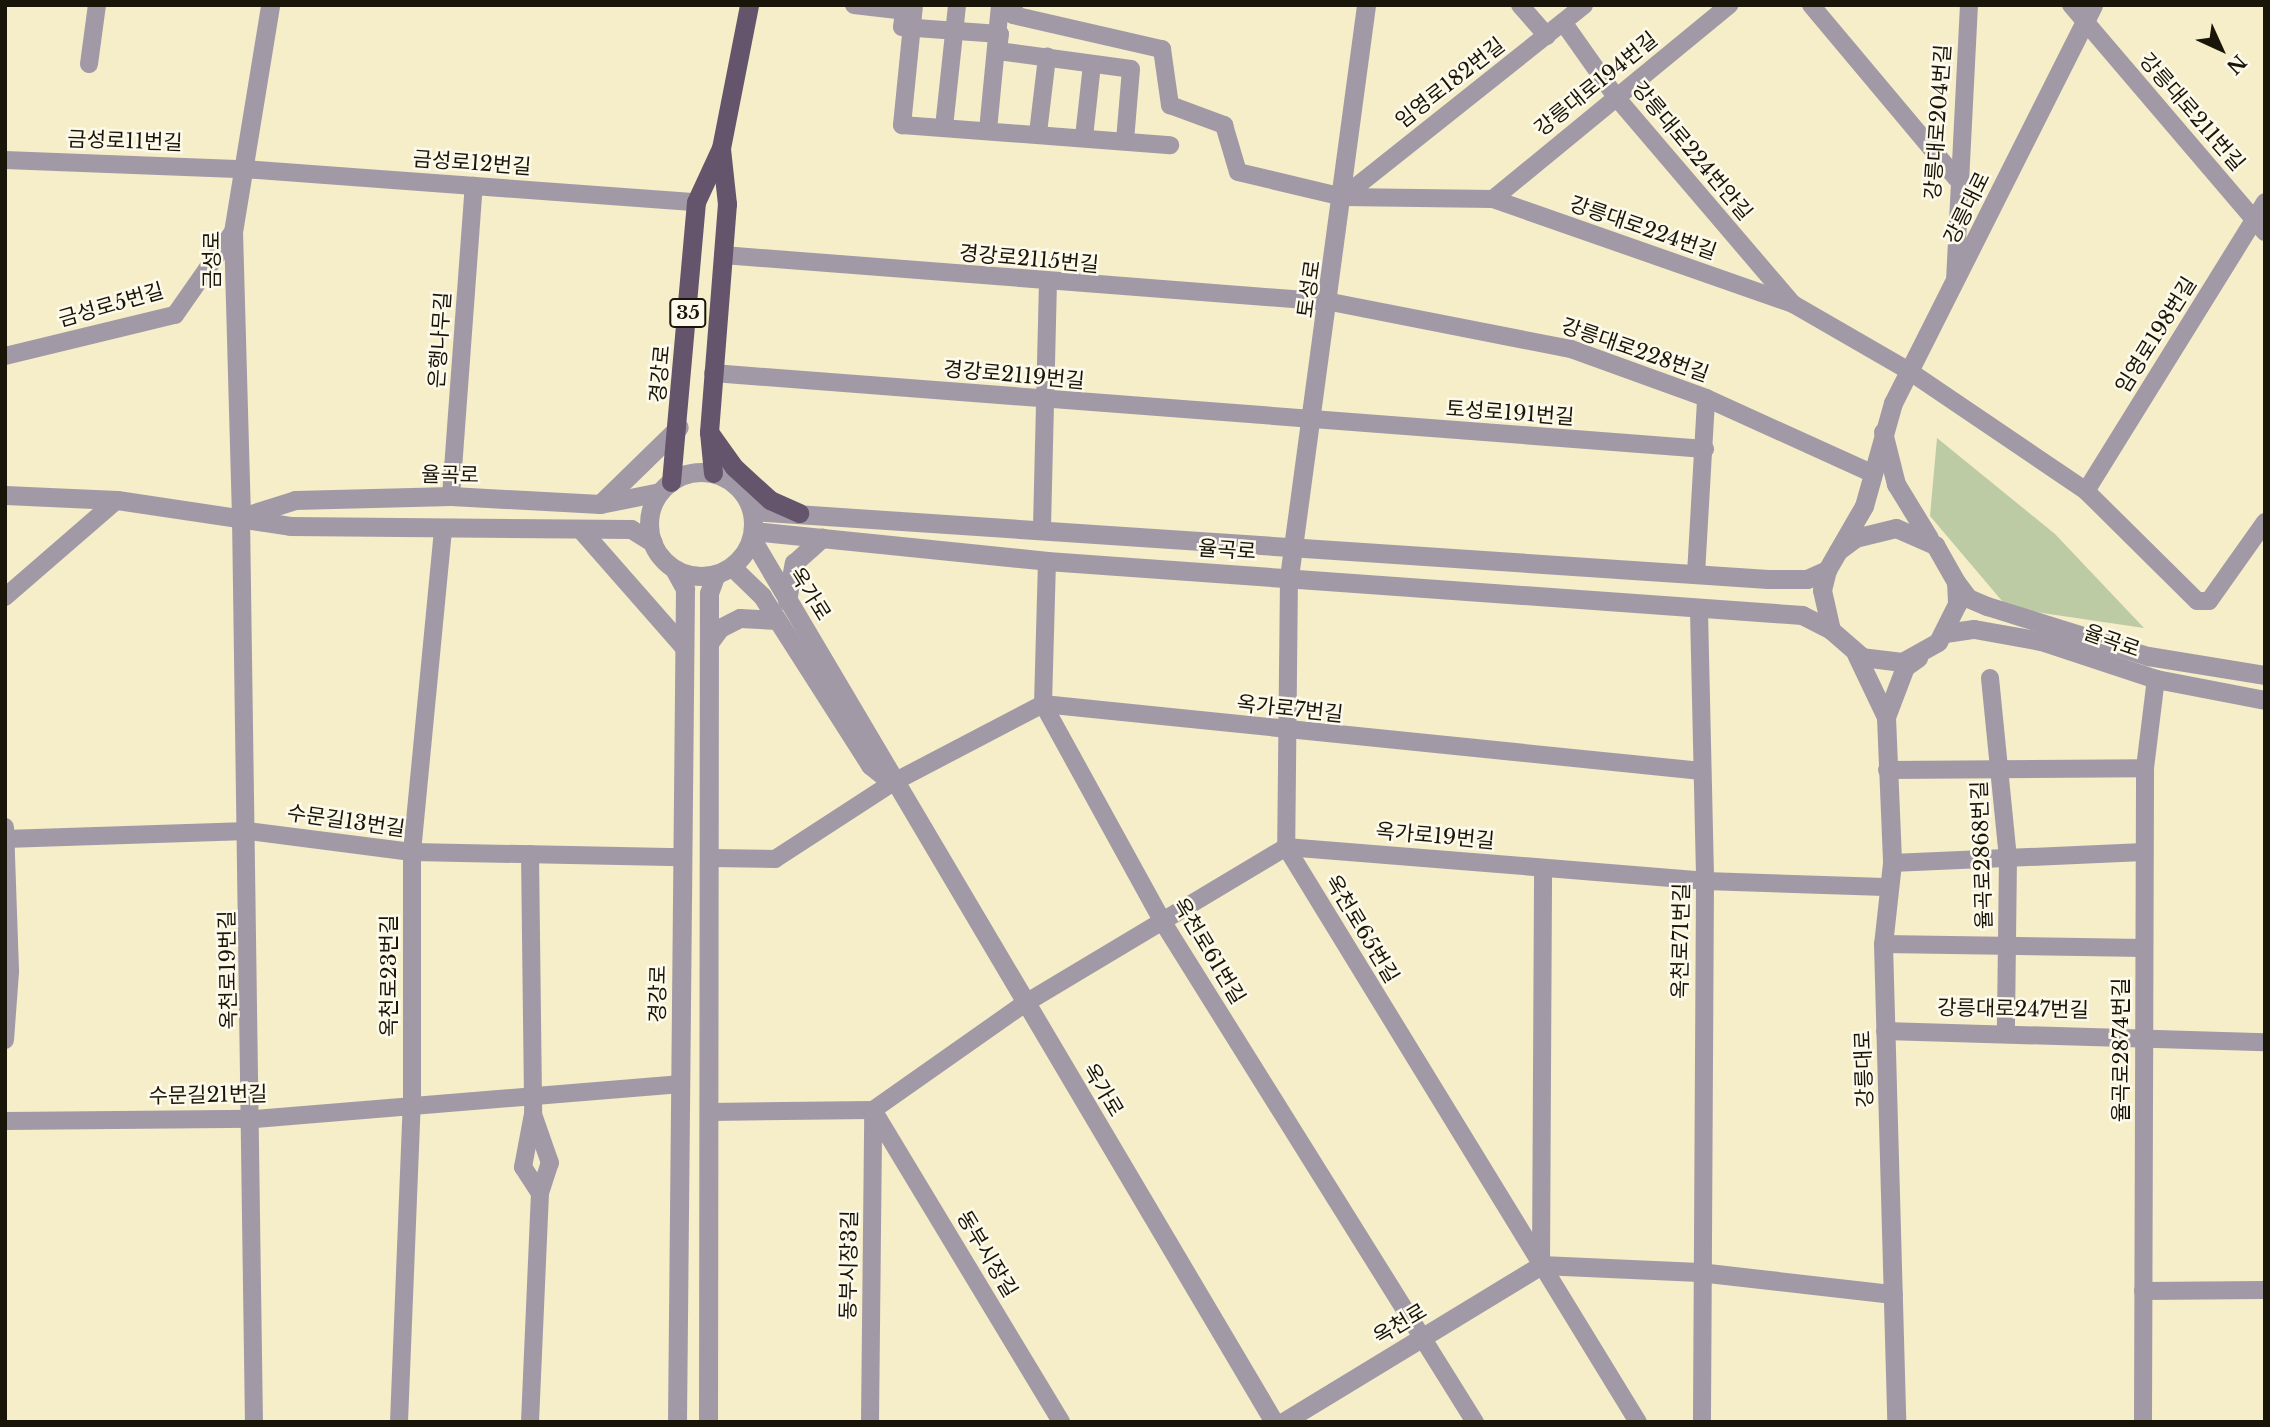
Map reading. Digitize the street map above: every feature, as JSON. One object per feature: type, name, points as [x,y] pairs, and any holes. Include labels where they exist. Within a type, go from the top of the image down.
[{"type":"main road","name":"경강로","points":[[666,487],[678,427],[696,202],[721,148],[749,5]]},
{"type":"main road","name":"경강로","points":[[713,473],[709,432],[727,204],[721,148]]},
{"type":"main road","points":[[709,432],[761,492],[799,513]]},
{"type":"street","points":[[89,64],[97,5]]},
{"type":"street","name":"금성로","points":[[241,517],[233,232],[270,5]]},
{"type":"street","points":[[854,5],[905,11],[902,27],[954,28],[997,34]]},
{"type":"street","points":[[914,5],[902,125],[1038,133],[1170,145]]},
{"type":"street","points":[[944,127],[957,5]]},
{"type":"street","points":[[988,130],[1000,5]]},
{"type":"street","name":"강릉대로224번길","points":[[1014,5],[1013,15],[1163,49],[1170,105],[1224,125],[1238,172],[1343,197],[1493,199],[1793,304],[1909,371],[2086,491],[2197,601],[2209,601],[2265,522]]},
{"type":"street","name":"토성로","points":[[1289,577],[1331,302],[1366,5]]},
{"type":"street","points":[[1520,5],[1546,36]]},
{"type":"street","name":"임영로182번길","points":[[1343,197],[1584,5]]},
{"type":"street","name":"강릉대로194번길","points":[[1493,199],[1729,5]]},
{"type":"street","points":[[1811,5],[1956,178]]},
{"type":"street","name":"강릉대로204번길","points":[[1955,284],[1956,178],[1969,5]]},
{"type":"street","name":"강릉대로211번길","points":[[2071,5],[2089,13],[2259,225]]},
{"type":"street","name":"강릉대로","points":[[1838,551],[1864,506],[1882,431],[1909,371],[2089,13]]},
{"type":"street","name":"강릉대로224번안길","points":[[1563,22],[1616,97],[1793,304]]},
{"type":"street","points":[[997,34],[998,51],[1131,69],[1125,141]]},
{"type":"street","points":[[1038,133],[1047,58]]},
{"type":"street","points":[[1084,137],[1092,64]]},
{"type":"street","name":"금성로11번길","points":[[5,160],[243,169]]},
{"type":"street","name":"금성로12번길","points":[[243,169],[696,202]]},
{"type":"street","name":"은행나무길","points":[[451,496],[474,186]]},
{"type":"street","name":"임영로198번길","points":[[2086,491],[2259,225],[2265,202]]},
{"type":"street","name":"금성로5번길","points":[[5,356],[175,315],[233,232]]},
{"type":"street","name":"경강로2115번길","points":[[723,254],[1048,285],[1331,302]]},
{"type":"street","points":[[1042,527],[1042,400],[1048,285]]},
{"type":"street","name":"강릉대로228번길","points":[[1331,302],[1572,349],[1706,398],[1871,473]]},
{"type":"street","name":"경강로2119번길","points":[[713,373],[1312,423]]},
{"type":"street","points":[[1696,574],[1706,398]]},
{"type":"street","name":"토성로191번길","points":[[1312,423],[1705,449]]},
{"type":"street","points":[[600,504],[678,427]]},
{"type":"street","points":[[1882,431],[1909,513],[1935,545],[1956,582],[1957,604],[1945,633],[1905,667],[1886,717]]},
{"type":"street","points":[[708,1422],[709,643],[724,571],[753,535],[750,505],[735,485],[713,473],[666,487],[650,517],[653,543],[674,569],[724,571]]},
{"type":"street","name":"율곡로","points":[[241,517],[295,500],[451,496],[600,504],[666,487]]},
{"type":"street","name":"율곡로","points":[[5,495],[117,500],[290,526],[443,531],[631,529],[653,543]]},
{"type":"street","points":[[5,597],[117,500]]},
{"type":"street","points":[[750,505],[799,513],[1042,527],[1696,574],[1807,579],[1827,570]]},
{"type":"street","name":"옥천로19번길","points":[[241,517],[255,1119],[254,1422]]},
{"type":"street","points":[[1886,717],[1856,654],[1831,630],[1822,590],[1827,570],[1838,551],[1855,538],[1896,528],[1935,545]]},
{"type":"street","name":"옥천로23번길","points":[[399,1422],[412,1105],[412,852],[443,531]]},
{"type":"street","points":[[582,531],[684,648]]},
{"type":"street","name":"율곡로","points":[[753,535],[822,538],[1047,561],[1289,577],[1699,611],[1802,615],[1831,630]]},
{"type":"street","name":"옥가로","points":[[753,535],[788,601],[883,753],[892,783],[1275,1422]]},
{"type":"street","points":[[788,601],[794,563],[822,538]]},
{"type":"street","points":[[709,858],[775,859],[892,783],[1043,704],[1047,561]]},
{"type":"street","name":"경강로","points":[[674,569],[685,589],[677,1422]]},
{"type":"street","name":"옥가로","points":[[724,571],[777,620],[870,765],[892,783]]},
{"type":"street","points":[[709,1112],[873,1110],[1024,1004],[1164,924],[1286,847],[1290,733],[1289,577]]},
{"type":"street","name":"율곡로","points":[[1956,582],[1968,598],[1987,606],[2148,656],[2265,675]]},
{"type":"street","name":"옥천로71번길","points":[[1699,611],[1705,881],[1699,1272]]},
{"type":"street","points":[[709,643],[720,628],[740,618],[777,620]]},
{"type":"street","name":"율곡로","points":[[1945,633],[1974,629],[2041,640],[2156,679],[2265,700]]},
{"type":"street","points":[[1856,654],[1882,663],[1922,655]]},
{"type":"street","name":"율곡로2868번길","points":[[1990,678],[2003,768],[2008,858],[2006,1031]]},
{"type":"street","name":"율곡로2874번길","points":[[2143,1422],[2144,768],[2156,679]]},
{"type":"street","name":"옥가로7번길","points":[[1043,704],[1290,733],[1702,771]]},
{"type":"street","name":"옥천로61번길","points":[[1043,704],[1164,924],[1475,1422]]},
{"type":"street","name":"강릉대로","points":[[1886,717],[1892,863],[1885,887],[1883,944],[1896,1422]]},
{"type":"street","points":[[1887,770],[2144,768]]},
{"type":"street","name":"수문길13번길","points":[[6,835],[248,831],[412,852],[682,857]]},
{"type":"street","points":[[5,1040],[6,835]]},
{"type":"street","name":"옥가로19번길","points":[[1286,847],[1705,881],[1885,887]]},
{"type":"street","name":"옥천로65번길","points":[[1286,847],[1541,1265]]},
{"type":"street","points":[[1892,863],[2144,852]]},
{"type":"street","points":[[530,854],[533,1104],[523,1167],[540,1193]]},
{"type":"street","points":[[1543,868],[1541,1265],[1638,1422]]},
{"type":"street","points":[[1883,944],[2007,949],[2144,948]]},
{"type":"street","name":"강릉대로247번길","points":[[1885,1031],[2144,1034],[2265,1042]]},
{"type":"street","name":"수문길21번길","points":[[5,1121],[255,1119],[412,1105],[533,1104],[679,1084]]},
{"type":"street","points":[[530,1422],[540,1193],[550,1163],[533,1104]]},
{"type":"street","name":"동부시장3길","points":[[870,1422],[873,1110]]},
{"type":"street","name":"동부시장길","points":[[873,1110],[1061,1422]]},
{"type":"street","points":[[1541,1265],[1699,1272],[1893,1294]]},
{"type":"street","name":"옥천로","points":[[1283,1422],[1541,1265]]},
{"type":"street","points":[[1699,1272],[1702,1422]]},
{"type":"street","points":[[2143,1291],[2265,1290]]},
{"type":"green space","points":[[1937,438],[2055,534],[2144,628],[2008,608],[1930,516]]}]
